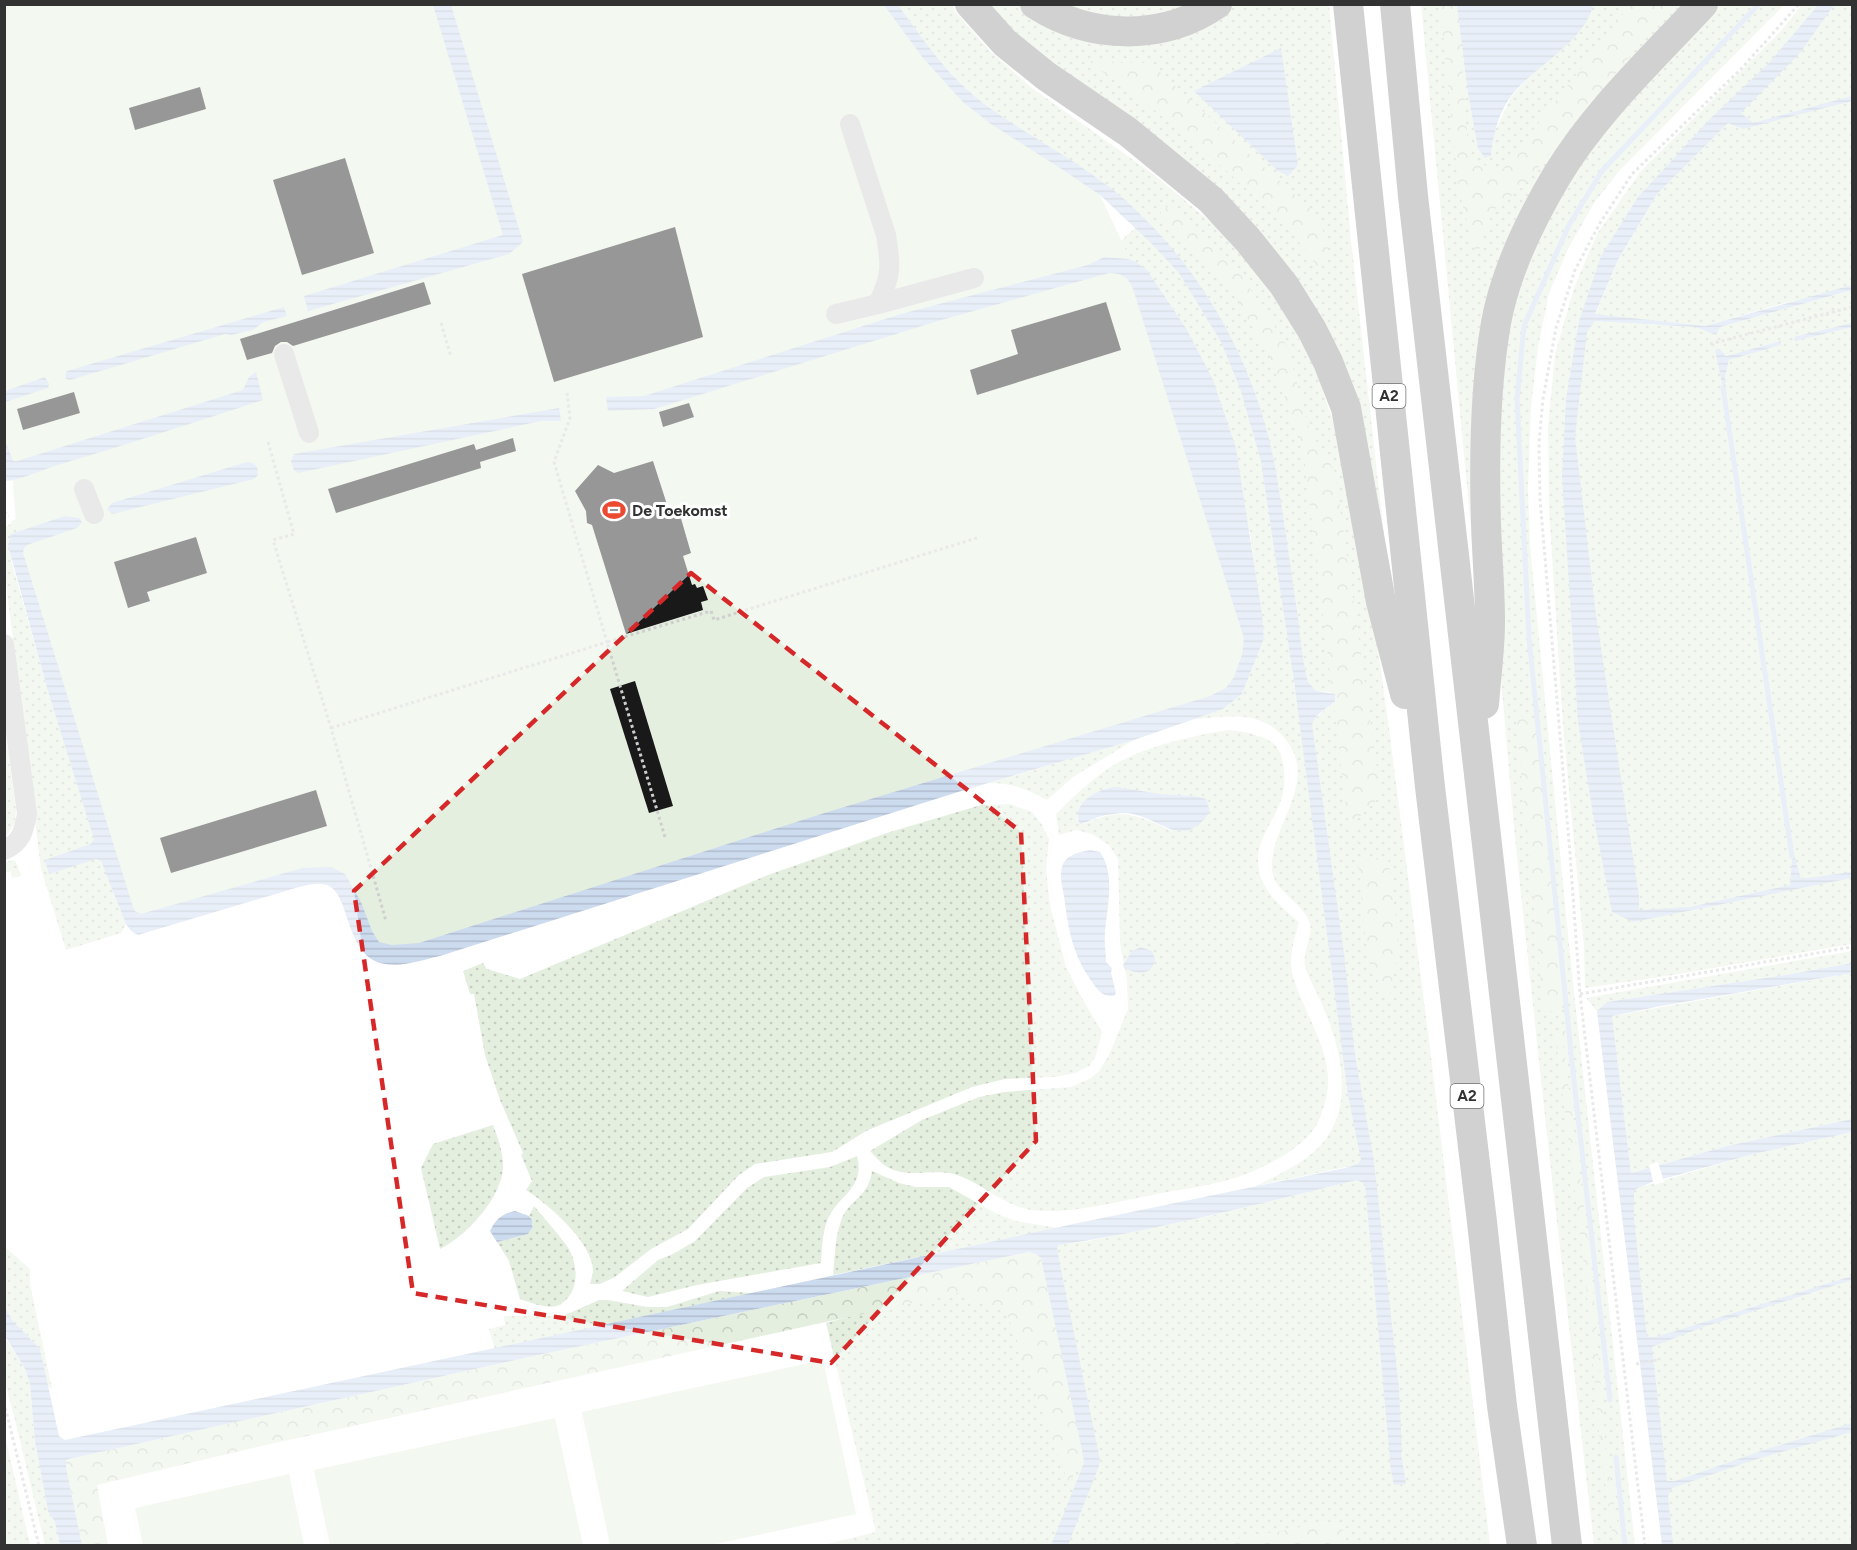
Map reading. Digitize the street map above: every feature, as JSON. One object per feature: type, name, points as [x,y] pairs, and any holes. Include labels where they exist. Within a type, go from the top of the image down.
[{"type":"highway","name":"A2","points":[[970,4],[1005,43],[1046,76],[1128,132],[1211,200],[1248,240],[1284,285],[1312,330],[1328,362],[1346,408],[1381,602],[1430,787]]},
{"type":"highway","points":[[1035,4],[1068,21],[1114,32],[1131,33],[1189,21],[1217,4]]},
{"type":"highway","name":"A2","points":[[1348,4],[1430,787],[1502,1406],[1522,1545]]},
{"type":"highway","points":[[1395,4],[1414,207],[1567,1545]]},
{"type":"highway","points":[[1478,772],[1490,624],[1486,519],[1487,400],[1496,322],[1516,257],[1557,175],[1613,98],[1702,4]]},
{"type":"street","points":[[850,124],[886,235],[891,263],[890,278],[878,303]]},
{"type":"street","points":[[836,314],[974,278]]},
{"type":"street","points":[[284,354],[309,433]]},
{"type":"street","points":[[84,489],[94,514]]},
{"type":"street","points":[[4,644],[27,814],[24,831],[14,845],[4,850]]},
{"type":"path","points":[[1646,1545],[1580,994],[1540,499],[1539,443],[1543,399],[1556,328],[1575,270],[1600,223],[1632,174],[1742,68],[1799,4]]},
{"type":"path","points":[[1710,344],[1852,307]]},
{"type":"path","points":[[441,323],[452,357]]},
{"type":"path","points":[[567,393],[570,418],[554,462],[666,837]]},
{"type":"path","points":[[268,442],[294,534],[273,540],[386,921]]},
{"type":"path","points":[[4,512],[9,516]]},
{"type":"path","points":[[330,728],[711,611],[714,620],[980,537]]},
{"type":"path","points":[[1580,994],[1852,947]]},
{"type":"path","points":[[1636,1364],[1657,1360]]},
{"type":"path","points":[[4,1402],[39,1545]]},
{"type":"highlighted area","points":[[691,573],[1021,832],[1036,1141],[831,1363],[413,1293],[354,891]]},
{"type":"green space","name":"De Toekomst","points":[[4,5],[889,5],[937,67],[1005,127],[1097,189],[1141,282],[1252,632],[1242,687],[427,950],[373,946],[337,872],[142,920],[129,911],[18,547],[12,473],[4,447]]},
{"type":"green space","points":[[887,5],[952,5],[990,51],[1032,88],[1153,174],[1237,244],[1283,307],[1317,373],[1339,440],[1366,564],[1430,1048],[1490,1545],[1346,1545],[1342,1527],[1329,1522],[1212,1544],[1212,1546],[819,1546],[876,1532],[826,1323],[1023,1268],[1059,1245],[1210,1216],[1376,1177],[1374,1161],[1256,1186],[1296,1165],[1318,1148],[1330,1133],[1337,1116],[1342,1080],[1336,1042],[1306,970],[1309,921],[1300,908],[1282,891],[1272,870],[1273,854],[1296,788],[1298,772],[1295,756],[1286,740],[1266,723],[1244,717],[1194,719],[1223,709],[1242,694],[1264,638],[1250,532],[1186,328],[1147,270],[1104,257],[1141,222],[985,109]],"holes":[[[1292,669],[1305,669],[1308,682],[1316,691],[1331,692],[1333,703],[1313,720],[1295,688]]]},
{"type":"green space","points":[[978,5],[1023,5],[1059,28],[1229,5],[1329,5],[1351,240],[1389,580],[1287,270]]},
{"type":"green space","points":[[1059,5],[1190,5],[1140,19],[1094,15]]},
{"type":"green space","points":[[1421,5],[1457,5],[1467,87],[1478,149],[1486,158],[1491,156],[1494,133],[1511,97],[1593,5],[1693,5],[1511,243],[1478,601]]},
{"type":"green space","points":[[1440,5],[1458,5],[1469,162],[1503,169],[1630,5],[1672,5],[1522,187],[1493,211],[1477,256],[1459,192]]},
{"type":"green space","points":[[1720,5],[1784,5],[1621,169],[1594,203],[1568,249],[1549,293],[1538,347],[1531,407],[1528,487],[1530,546],[1570,955],[1635,1545],[1594,1545],[1515,838],[1498,644],[1491,480],[1502,314],[1579,159],[1691,33]]},
{"type":"green space","points":[[1802,5],[1852,5],[1852,288],[1777,305],[1705,326],[1595,315],[1618,261],[1657,195],[1632,220],[1587,332],[1595,321],[1695,327],[1716,335],[1720,327],[1852,290],[1852,325],[1823,334],[1852,327],[1852,944],[1585,988],[1584,947],[1563,726],[1549,509],[1548,428],[1555,354],[1574,288],[1597,234],[1641,171],[1780,32]],"holes":[[[1734,115],[1742,129],[1728,122],[1674,176]],[[1781,341],[1781,345],[1729,360],[1725,377],[1726,389],[1720,349],[1726,356]]]},
{"type":"green space","points":[[1088,61],[1150,63],[1319,217],[1329,253],[1320,270],[1288,228],[1188,135]]},
{"type":"green space","points":[[1171,204],[1231,261],[1288,348],[1309,429],[1335,472],[1381,796],[1357,819],[1358,843],[1347,816],[1304,456],[1274,365],[1227,282],[1160,213]]},
{"type":"green space","points":[[75,501],[11,560],[47,688],[97,850],[126,924],[121,933],[66,950],[41,869],[5,575],[4,528],[12,523],[11,521]]},
{"type":"green space","points":[[1515,710],[1540,734],[1567,1008],[1544,1013]]},
{"type":"green space","points":[[4,720],[16,810],[15,823],[5,838]]},
{"type":"green space","points":[[1229,730],[1261,737],[1276,746],[1282,758],[1283,794],[1260,847],[1258,864],[1267,890],[1299,922],[1292,949],[1293,976],[1325,1057],[1328,1074],[1327,1091],[1323,1109],[1310,1134],[1294,1149],[1256,1170],[1235,1178],[1062,1211],[1032,1210],[1021,1207],[999,1198],[969,1180],[949,1173],[906,1173],[890,1169],[883,1164],[870,1151],[922,1120],[979,1097],[1004,1092],[1071,1087],[1091,1078],[1099,1071],[1109,1055],[1128,1009],[1127,980],[1120,943],[1118,859],[1109,845],[1092,834],[1076,830],[1059,835],[1056,814],[1095,778],[1121,761],[1167,743]],"holes":[[[1160,794],[1195,796],[1205,799],[1210,811],[1170,830],[1147,820],[1127,815],[1108,816],[1084,824],[1077,819],[1081,804]]]},
{"type":"green space","points":[[1134,740],[1073,777],[1047,800],[1019,787],[989,783]]},
{"type":"green space","points":[[1010,804],[1032,812],[1049,839],[1046,869],[1050,905],[1066,967],[1102,1032],[1095,1058],[1089,1066],[1075,1073],[1055,1077],[1005,1079],[972,1087],[866,1131],[832,1152],[755,1164],[739,1175],[688,1229],[651,1249],[615,1277],[600,1284],[590,1284],[593,1270],[591,1259],[577,1236],[546,1204],[526,1190],[532,1181],[485,1055],[474,994],[470,994],[463,971],[483,963],[487,969],[520,979],[768,875],[890,832],[981,805]]},
{"type":"green space","points":[[1388,857],[1399,946],[1388,1004],[1367,954],[1358,860]]},
{"type":"green space","points":[[13,860],[21,876],[12,878],[11,871],[5,873],[5,862]]},
{"type":"green space","points":[[1852,951],[1852,963],[1607,1002],[1597,1011],[1586,998]]},
{"type":"green space","points":[[1852,973],[1852,1119],[1727,1146],[1631,1173],[1612,1016]]},
{"type":"green space","points":[[1566,1028],[1563,1043],[1592,1272],[1606,1453],[1621,1545],[1614,1545],[1601,1454],[1585,1273],[1555,1033]]},
{"type":"green space","points":[[493,1125],[503,1161],[497,1190],[471,1225],[440,1249],[421,1168],[433,1144]]},
{"type":"green space","points":[[1852,1132],[1852,1545],[1665,1545],[1620,1193],[1754,1154]]},
{"type":"green space","points":[[857,1156],[858,1176],[827,1221],[821,1263],[697,1285],[648,1297],[622,1291],[658,1260],[695,1241],[747,1188],[764,1177],[830,1167]]},
{"type":"green space","points":[[872,1171],[899,1183],[916,1187],[949,1187],[997,1214],[1016,1221],[1058,1228],[833,1275],[842,1218],[867,1187]]},
{"type":"green space","points":[[534,1206],[567,1246],[574,1260],[575,1284],[572,1292],[557,1306],[541,1306],[520,1299],[509,1261],[497,1242],[528,1234],[532,1220],[529,1216]]},
{"type":"green space","points":[[4,1246],[30,1269],[30,1284],[52,1389],[47,1386],[40,1349],[12,1320],[5,1309]]},
{"type":"green space","points":[[1029,1252],[1041,1258],[1083,1455],[1069,1485],[1007,1313],[958,1293],[257,1447],[97,1485],[108,1545],[82,1545],[66,1467],[66,1460],[69,1459],[543,1354]]},
{"type":"green space","points":[[719,1291],[753,1293],[495,1349],[489,1329],[505,1325],[504,1316],[563,1316],[599,1300],[647,1307],[667,1307]]},
{"type":"green space","points":[[4,1336],[25,1369],[30,1384],[35,1441],[48,1510],[55,1522],[60,1545],[45,1545],[5,1383]]},
{"type":"green space","points":[[823,1360],[856,1514],[711,1545],[610,1545],[582,1412]]},
{"type":"green space","points":[[555,1418],[583,1545],[330,1545],[314,1470]]},
{"type":"green space","points":[[5,1436],[6,1440],[30,1545],[5,1545]]},
{"type":"green space","points":[[289,1474],[304,1545],[143,1545],[135,1508]]},
{"type":"green space","points":[[1329,1522],[1342,1527],[1346,1545],[1212,1546],[1211,1544]]},
{"type":"water","points":[[1819,4],[1834,5],[1800,53],[1741,113],[1753,123],[1852,96],[1852,101],[1743,129],[1728,123],[1657,194],[1618,260],[1595,314],[1705,326],[1852,285],[1852,290],[1720,327],[1716,335],[1695,327],[1595,321],[1587,332],[1575,437],[1596,615],[1639,896],[1639,910],[1690,907],[1790,885],[1793,851],[1801,879],[1852,872],[1852,878],[1633,922],[1612,912],[1578,722],[1562,476],[1566,399],[1579,321],[1601,256],[1638,197],[1709,120],[1769,63]]},
{"type":"water","points":[[433,5],[451,5],[523,242],[509,254],[308,311],[304,296],[503,235]]},
{"type":"water","points":[[884,5],[898,5],[938,59],[961,84],[987,106],[1109,187],[1153,228],[1203,289],[1241,359],[1256,395],[1268,433],[1276,472],[1308,682],[1316,691],[1335,694],[1335,701],[1318,715],[1312,725],[1344,953],[1355,1055],[1374,1161],[1399,1389],[1401,1454],[1406,1484],[1394,1485],[1391,1471],[1365,1184],[1357,1180],[1208,1216],[1057,1247],[1100,1460],[1068,1545],[1051,1545],[1084,1463],[1083,1455],[1041,1258],[1029,1252],[543,1354],[69,1459],[66,1460],[66,1467],[82,1545],[60,1545],[55,1522],[48,1511],[35,1441],[30,1384],[25,1369],[5,1336],[5,1307],[12,1320],[40,1349],[59,1436],[65,1440],[1345,1168],[1358,1164],[1361,1160],[1348,1095],[1295,688],[1261,461],[1240,388],[1221,342],[1179,273],[1100,195],[991,124],[963,102],[923,58]]},
{"type":"water","points":[[1457,5],[1593,5],[1580,31],[1511,96],[1497,125],[1491,156],[1485,158],[1478,149],[1467,87]]},
{"type":"water","points":[[1281,48],[1298,165],[1288,176],[1278,171],[1194,91]]},
{"type":"water","points":[[1104,257],[1128,259],[1147,270],[1186,328],[1213,380],[1236,448],[1264,638],[1242,694],[1223,709],[1134,740],[958,792],[440,956],[406,964],[385,964],[372,959],[362,950],[335,890],[324,884],[299,887],[138,935],[126,924],[101,861],[96,859],[49,874],[45,860],[91,844],[94,839],[47,688],[8,545],[11,534],[65,516],[79,518],[82,522],[77,528],[27,545],[23,553],[133,907],[141,914],[302,868],[331,867],[345,874],[379,942],[392,945],[419,943],[818,815],[1210,696],[1226,688],[1234,677],[1242,655],[1244,638],[1133,289],[1129,281],[1121,275],[1109,273],[938,321],[654,409],[608,411],[606,397],[644,396],[901,314],[1088,265]]},
{"type":"water","points":[[284,307],[287,316],[263,322],[253,330],[231,335],[225,334],[70,380],[65,376],[67,371]]},
{"type":"water","points":[[1852,323],[1852,327],[1795,341],[1794,337]]},
{"type":"water","points":[[1781,341],[1781,345],[1729,360],[1725,377],[1726,389],[1723,388],[1715,350],[1720,349],[1726,356]]},
{"type":"water","points":[[256,372],[263,400],[25,477],[5,481],[5,440],[13,461],[17,461],[243,390],[249,377]]},
{"type":"water","points":[[45,377],[49,384],[48,388],[5,402],[5,391]]},
{"type":"water","points":[[559,408],[561,421],[541,421],[298,473],[294,470],[291,461],[294,454]]},
{"type":"water","points":[[247,462],[257,467],[258,475],[254,479],[112,514],[107,509],[112,503]]},
{"type":"water","points":[[1117,787],[1160,794],[1195,796],[1206,799],[1210,811],[1200,823],[1181,831],[1138,815],[1126,813],[1101,816],[1080,824],[1078,816],[1082,803],[1102,790]]},
{"type":"water","points":[[1090,850],[1100,852],[1108,871],[1109,891],[1105,943],[1106,962],[1112,968],[1116,993],[1114,996],[1100,992],[1084,969],[1075,949],[1067,918],[1061,880],[1063,864],[1071,856]]},
{"type":"water","points":[[1141,947],[1152,951],[1155,959],[1150,969],[1138,973],[1124,968],[1123,965],[1132,951]]},
{"type":"water","points":[[1852,963],[1852,973],[1612,1016],[1631,1173],[1727,1146],[1852,1119],[1852,1132],[1754,1154],[1652,1182],[1634,1190],[1634,1219],[1647,1337],[1656,1337],[1852,1276],[1852,1280],[1703,1327],[1652,1347],[1667,1481],[1675,1481],[1852,1423],[1852,1432],[1760,1458],[1672,1488],[1668,1496],[1673,1545],[1662,1545],[1597,1011],[1607,1002]]},
{"type":"water","points":[[515,1211],[529,1216],[532,1220],[532,1228],[528,1234],[497,1242],[490,1231],[492,1227],[497,1220]]},
{"type":"pier","points":[[1658,1162],[1664,1182],[1654,1185],[1649,1165]]},
{"type":"building","points":[[200,87],[206,109],[135,130],[129,108]]},
{"type":"building","points":[[345,158],[374,253],[302,275],[273,180]]},
{"type":"building","points":[[675,227],[703,337],[554,382],[522,274]]},
{"type":"building","points":[[424,282],[431,304],[293,346],[287,342],[281,342],[275,346],[272,353],[247,360],[240,339]]},
{"type":"building","points":[[1106,302],[1121,350],[977,395],[970,370],[1018,354],[1011,330]]},
{"type":"building","points":[[74,392],[80,413],[23,430],[17,409]]},
{"type":"building","points":[[689,403],[694,417],[663,427],[659,412]]},
{"type":"building","points":[[513,438],[516,451],[480,462],[481,468],[336,513],[328,489],[474,444],[476,450]]},
{"type":"building","points":[[653,461],[671,517],[680,515],[691,553],[683,556],[692,585],[695,584],[697,588],[703,586],[708,600],[701,602],[703,610],[626,634],[592,525],[587,523],[586,511],[575,491],[598,465],[614,473]]},
{"type":"building","points":[[196,537],[207,573],[147,592],[150,601],[128,608],[114,562]]},
{"type":"building","points":[[635,681],[673,806],[649,813],[610,689]]},
{"type":"building","points":[[316,790],[327,826],[171,873],[160,838]]},
{"type":"waterway","points":[[1610,1400],[1572,1063],[1529,638],[1517,399],[1524,326],[1569,225],[1602,171],[1759,4]]},
{"type":"waterway","points":[[1723,388],[1792,857]]},
{"type":"waterway","points":[[1616,1457],[1625,1546]]},
{"type":"place","name":"De Toekomst","points":[[614,510]]}]
